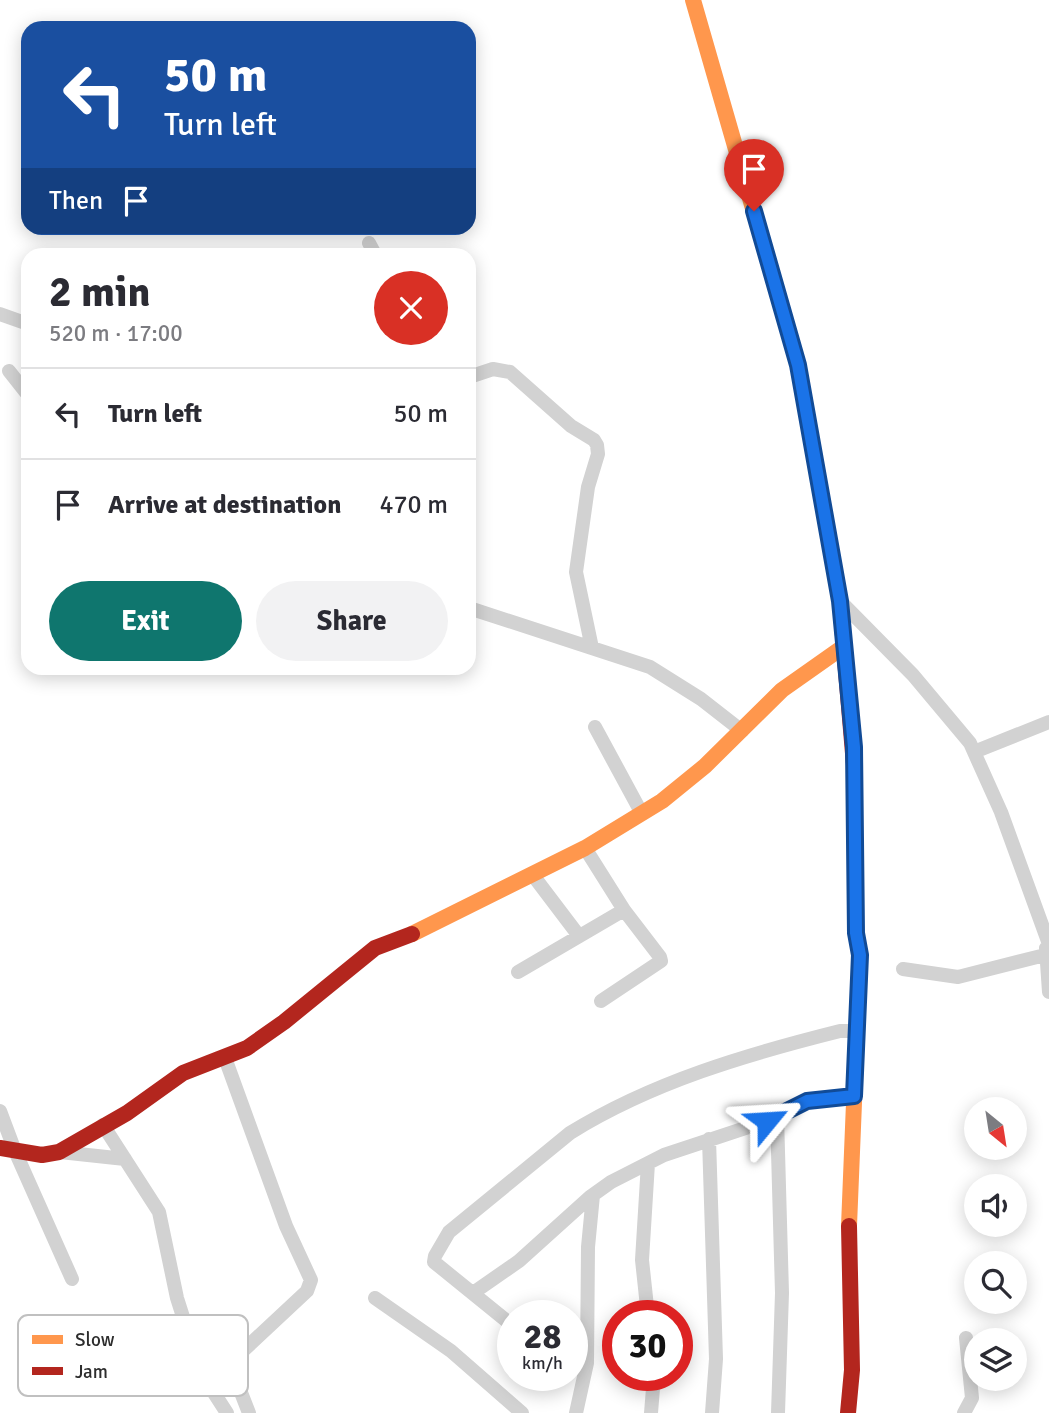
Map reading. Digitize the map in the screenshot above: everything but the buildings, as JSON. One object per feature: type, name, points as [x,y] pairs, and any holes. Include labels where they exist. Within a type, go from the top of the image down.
[{"type":"street","points":[[693,0],[798,365],[840,601],[854,747],[856,933],[860,955],[849,1209],[852,1370],[848,1413]]},
{"type":"street","points":[[0,314],[21,322]]},
{"type":"street","points":[[476,375],[493,369],[510,372],[571,426],[594,440],[597,445],[598,453],[588,487],[576,572],[592,648]]},
{"type":"street","points":[[9,371],[21,386]]},
{"type":"street","points":[[840,601],[932,696],[974,752],[1001,812],[1047,946],[1049,992]]},
{"type":"street","points":[[476,610],[638,662],[663,674],[742,731]]},
{"type":"street","points":[[59,1152],[127,1113],[183,1073],[247,1048],[274,1030],[375,948],[414,933],[585,848],[662,801],[705,766],[782,690],[843,647]]},
{"type":"street","points":[[974,752],[1049,722]]},
{"type":"street","points":[[595,727],[641,812]]},
{"type":"street","points":[[585,848],[624,910],[661,961],[601,1001]]},
{"type":"street","points":[[532,874],[579,936]]},
{"type":"street","points":[[518,972],[624,910]]},
{"type":"street","points":[[904,970],[958,977],[1047,946]]},
{"type":"street","points":[[497,1313],[434,1262],[445,1236],[570,1133],[648,1093],[725,1063],[840,1031],[856,1031]]},
{"type":"street","points":[[225,1058],[282,1217],[311,1280],[307,1291],[248,1346]]},
{"type":"street","points":[[473,1293],[519,1261],[611,1182],[648,1163],[777,1116],[807,1101],[854,1096]]},
{"type":"street","points":[[0,1111],[7,1150],[72,1279]]},
{"type":"street","points":[[777,1116],[782,1293],[778,1413]]},
{"type":"street","points":[[103,1125],[159,1212],[183,1315]]},
{"type":"street","points":[[709,1139],[716,1359],[712,1413]]},
{"type":"street","points":[[7,1150],[42,1155],[59,1152],[80,1153],[125,1159]]},
{"type":"street","points":[[646,1300],[642,1260],[648,1163]]},
{"type":"street","points":[[576,1413],[587,1363],[587,1247],[593,1195]]},
{"type":"street","points":[[375,1298],[451,1351],[522,1413]]},
{"type":"street","points":[[651,1413],[653,1391]]},
{"type":"street","points":[[964,1413],[972,1398],[971,1391]]},
{"type":"street","points":[[216,1396],[228,1413]]},
{"type":"street","points":[[242,1396],[249,1413]]},
{"type":"traffic: slow","points":[[693,0],[798,365],[816,465]]},
{"type":"traffic: slow","points":[[412,934],[585,848],[662,801],[705,766],[782,690],[843,647]]},
{"type":"traffic: slow","points":[[849,1226],[860,955],[856,933],[854,765]]},
{"type":"traffic: jam","points":[[816,465],[840,601],[854,765]]},
{"type":"traffic: jam","points":[[0,1148],[42,1155],[59,1152],[127,1113],[183,1073],[247,1048],[284,1022],[375,948],[412,934]]},
{"type":"traffic: jam","points":[[848,1413],[852,1370],[849,1226]]},
{"type":"route","points":[[754,211],[798,365],[840,601],[854,747],[856,933],[860,955],[854,1096],[807,1101],[767,1121]]}]
